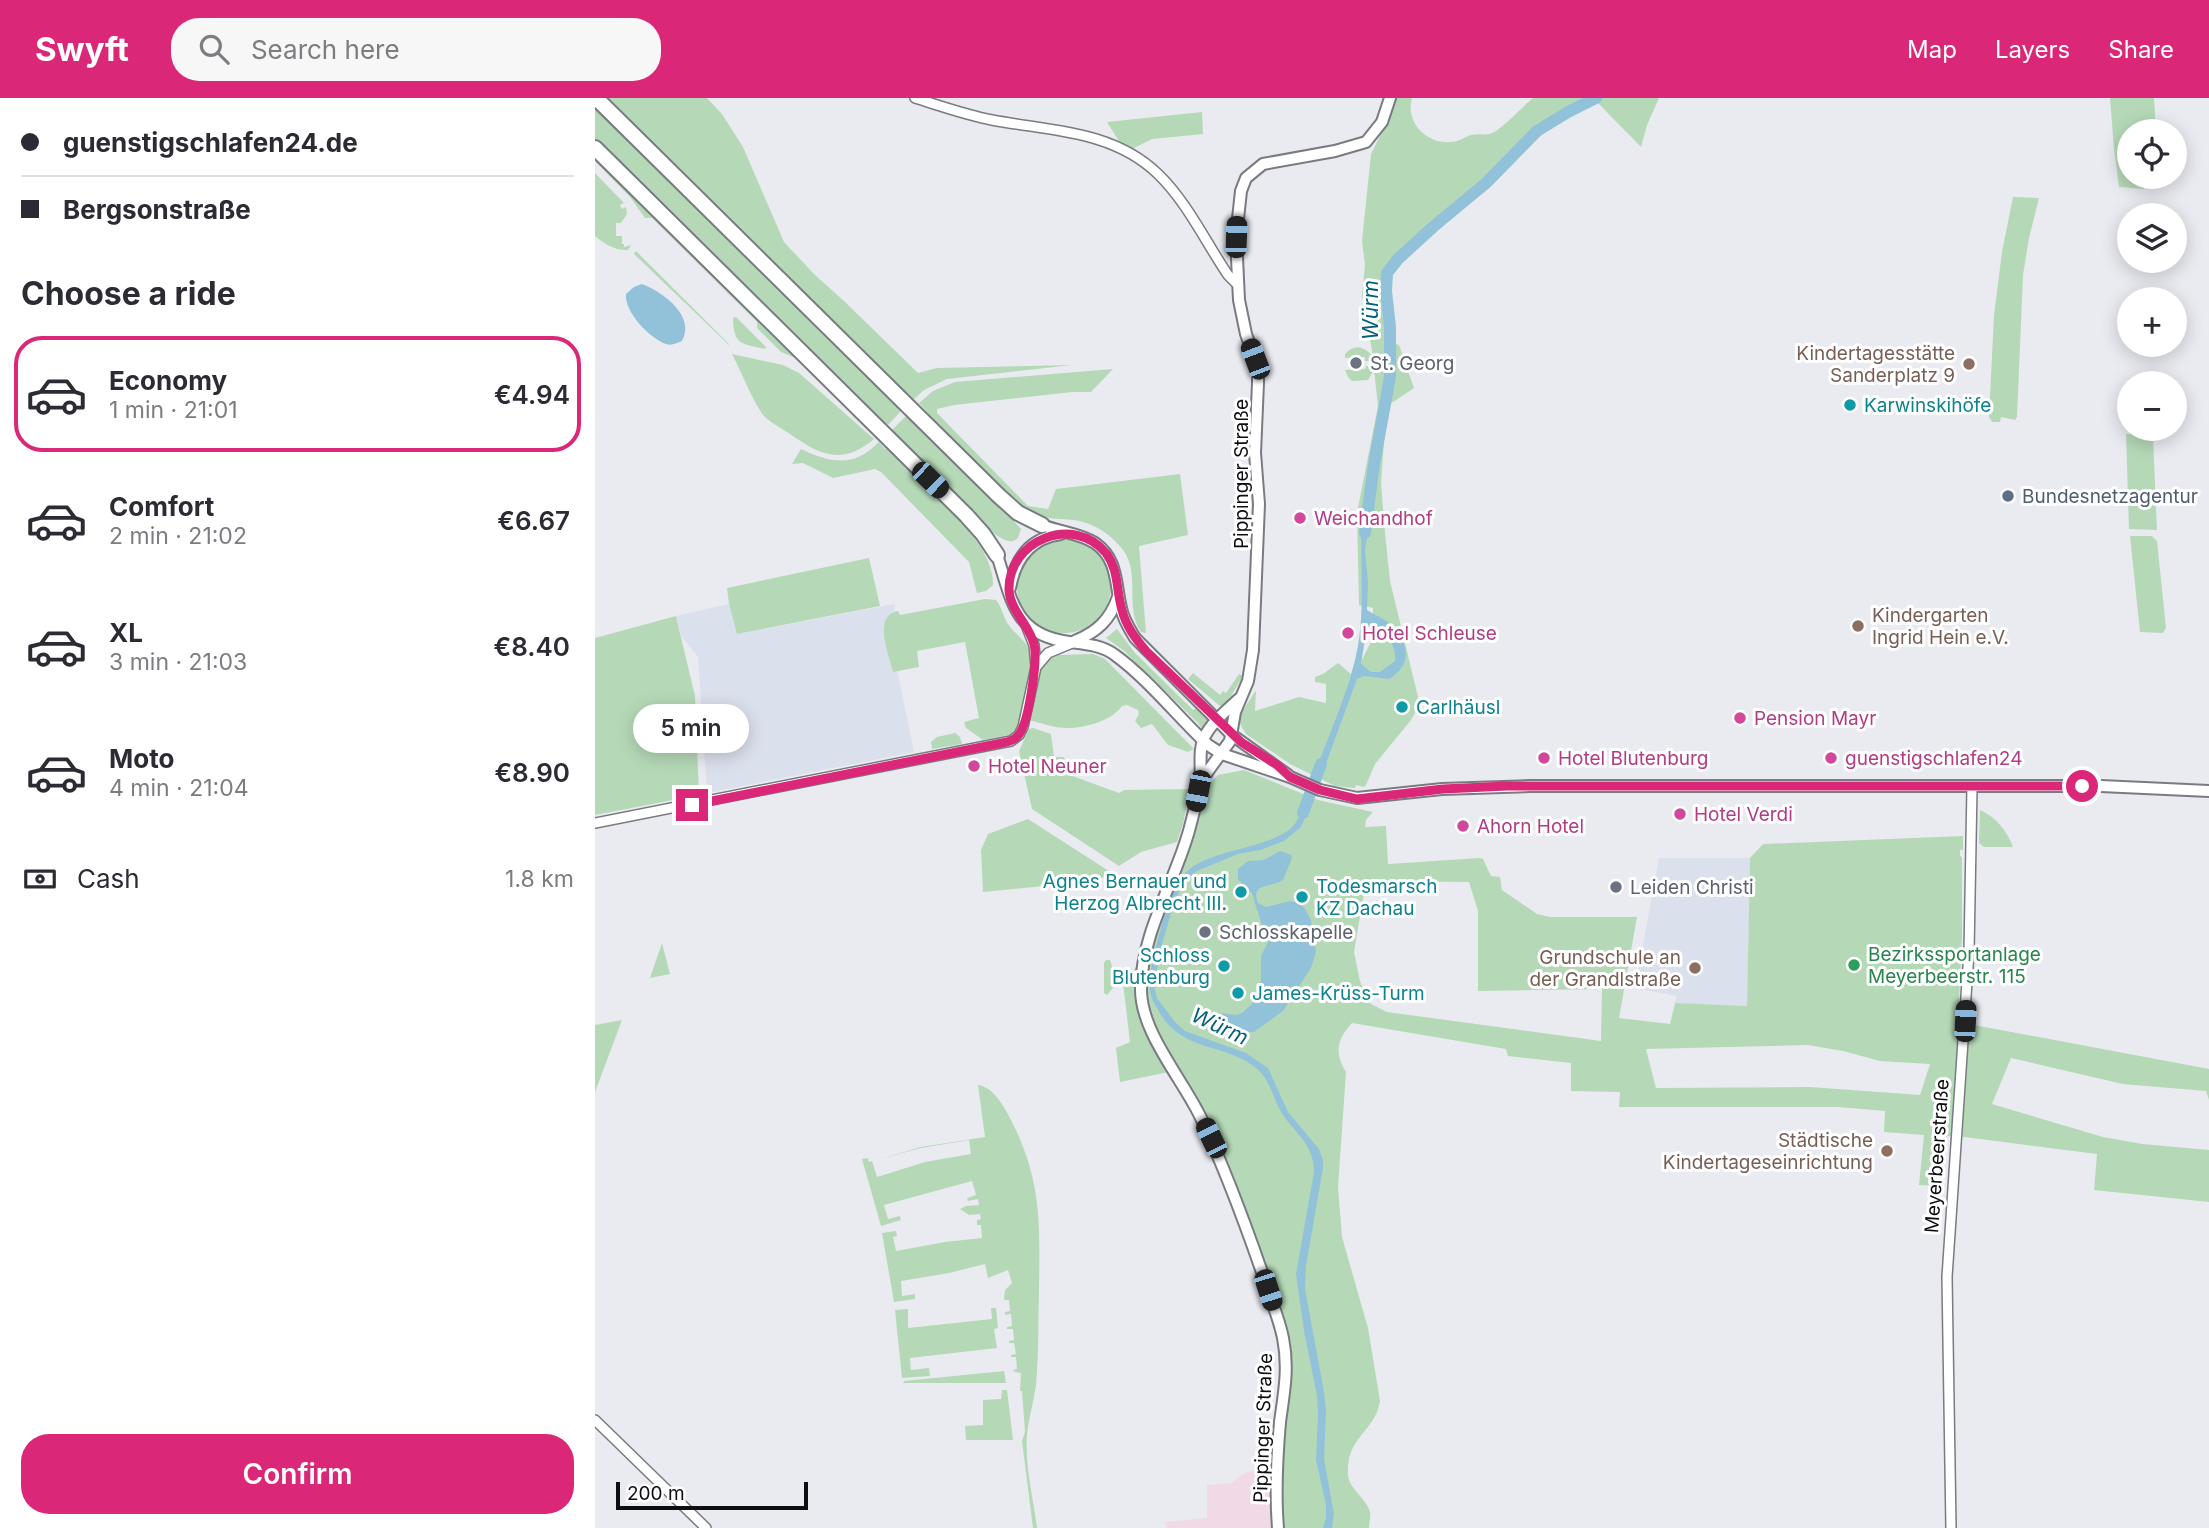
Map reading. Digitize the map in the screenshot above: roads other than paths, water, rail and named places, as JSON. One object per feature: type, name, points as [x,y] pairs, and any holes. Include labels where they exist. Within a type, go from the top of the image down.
[{"type":"highway","points":[[596,98],[999,496],[1018,513],[1042,525]]},
{"type":"highway","points":[[595,148],[965,515],[983,534],[997,555]]},
{"type":"highway","points":[[797,363],[829,380]]},
{"type":"main road","name":"Pippinger Straße","points":[[1200,782],[1222,754],[1232,735],[1233,719],[1249,678],[1253,650],[1259,504],[1255,453],[1258,368],[1241,319],[1237,217],[1241,191],[1246,178],[1263,164],[1335,151],[1366,142],[1382,121],[1390,98]]},
{"type":"main road","points":[[1042,525],[1094,543],[1105,553],[1113,565],[1124,617],[1135,638],[1232,735],[1290,777]]},
{"type":"main road","points":[[1009,591],[1014,569],[1026,550],[1045,538],[1067,533]]},
{"type":"main road","points":[[997,555],[1018,615],[1040,635],[1092,645],[1114,653],[1203,740],[1222,754],[1320,790],[1357,799],[1443,789],[1507,786],[2101,786],[2209,791]]},
{"type":"main road","points":[[1072,643],[1098,629],[1108,619],[1119,593]]},
{"type":"main road","name":"Pippinger Straße","points":[[1239,699],[1203,740],[1200,782],[1185,846],[1155,920],[1142,975],[1141,1001],[1148,1025],[1190,1096],[1221,1160],[1283,1335],[1287,1380],[1278,1447],[1278,1528]]},
{"type":"street","points":[[915,98],[981,118],[1099,139],[1131,152],[1151,167],[1171,189],[1228,275],[1238,285]]},
{"type":"street","points":[[595,823],[1011,741],[1021,731],[1036,667],[1034,645],[1026,625]]},
{"type":"street","points":[[1036,667],[1048,653],[1072,643]]},
{"type":"street","name":"Meyerbeerstraße","points":[[1951,1528],[1947,1285],[1969,952],[1972,787]]},
{"type":"street","points":[[595,1420],[706,1528]]},
{"type":"water","points":[[642,284],[668,299],[681,314],[685,323],[682,341],[670,345],[659,341],[633,316],[626,301],[626,294]]},
{"type":"water","points":[[1362,517],[1370,518],[1365,550],[1367,610],[1395,628],[1403,642],[1405,662],[1389,679],[1364,676],[1357,679],[1320,780],[1313,777],[1345,692],[1358,646]],"holes":[[[1367,626],[1388,638],[1395,654],[1395,661],[1380,672],[1371,672],[1361,664]]]},
{"type":"water","points":[[1307,797],[1313,799],[1301,827],[1284,841],[1260,850],[1238,854],[1197,871],[1187,879],[1180,889],[1170,917],[1154,986],[1157,998],[1185,1031],[1246,1053],[1268,1068],[1288,1112],[1319,1149],[1323,1160],[1306,1266],[1305,1289],[1324,1392],[1324,1459],[1334,1514],[1332,1528],[1323,1528],[1326,1505],[1316,1460],[1317,1396],[1296,1274],[1314,1172],[1311,1156],[1305,1142],[1281,1112],[1261,1073],[1244,1060],[1193,1041],[1170,1027],[1153,1000],[1150,984],[1164,916],[1180,879],[1202,861],[1264,842],[1290,829]]},
{"type":"water","points":[[1280,851],[1292,858],[1283,880],[1259,889],[1256,896],[1258,903],[1266,907],[1290,901],[1304,907],[1311,920],[1316,952],[1311,968],[1283,1011],[1254,1032],[1228,1032],[1214,1025],[1214,1018],[1220,1013],[1242,1013],[1253,1003],[1261,981],[1261,956],[1270,938],[1261,922],[1252,893],[1241,886],[1238,880],[1238,869],[1248,861],[1264,860]]},
{"type":"waterway","name":"Würm","points":[[1365,533],[1390,377],[1387,273],[1398,259],[1433,227],[1486,183],[1537,131],[1596,98]]},
{"type":"waterway","name":"Würm","points":[[1303,813],[1321,764]]},
{"type":"waterway","points":[[1223,1036],[1226,1031]]},
{"type":"place","name":"St. Georg","points":[[1356,363]]},
{"type":"place","name":"Kindertagesstätte Sanderplatz 9","points":[[1969,364]]},
{"type":"place","name":"Karwinskihöfe","points":[[1850,405]]},
{"type":"place","name":"Bundesnetzagentur","points":[[2008,496]]},
{"type":"place","name":"Weichandhof","points":[[1300,518]]},
{"type":"place","name":"Kindergarten Ingrid Hein e.V.","points":[[1858,626]]},
{"type":"place","name":"Hotel Schleuse","points":[[1348,633]]},
{"type":"place","name":"Carlhäusl","points":[[1402,707]]},
{"type":"place","name":"Pension Mayr","points":[[1740,718]]},
{"type":"place","name":"Hotel Blutenburg","points":[[1544,758]]},
{"type":"place","name":"guenstigschlafen24","points":[[1831,758]]},
{"type":"place","name":"Hotel Neuner","points":[[974,766]]},
{"type":"place","name":"Hotel Verdi","points":[[1680,814]]},
{"type":"place","name":"Ahorn Hotel","points":[[1463,826]]},
{"type":"place","name":"Leiden Christi","points":[[1616,887]]},
{"type":"place","name":"Agnes Bernauer und Herzog Albrecht III.","points":[[1241,892]]},
{"type":"place","name":"Todesmarsch KZ Dachau","points":[[1302,897]]},
{"type":"place","name":"Schlosskapelle","points":[[1205,932]]},
{"type":"place","name":"Bezirkssportanlage Meyerbeerstr. 115","points":[[1854,965]]},
{"type":"place","name":"Schloss Blutenburg","points":[[1224,966]]},
{"type":"place","name":"Grundschule an der Grandlstraße","points":[[1695,968]]},
{"type":"place","name":"James-Krüss-Turm","points":[[1238,993]]},
{"type":"place","name":"Städtische Kindertageseinrichtung","points":[[1887,1151]]}]
